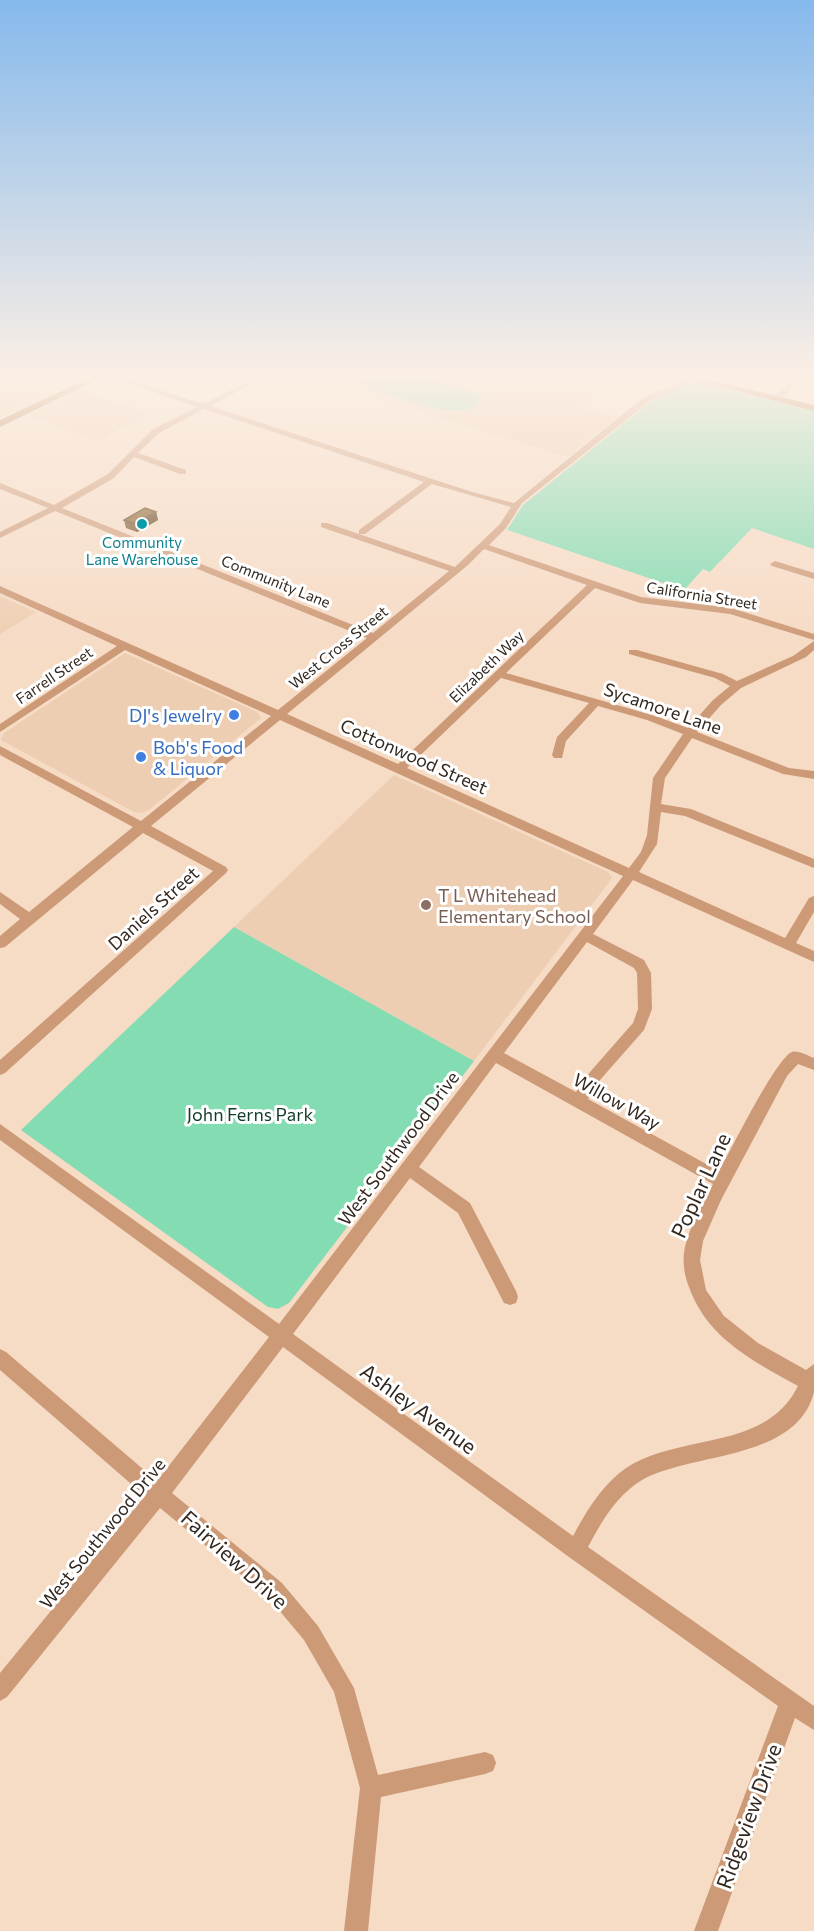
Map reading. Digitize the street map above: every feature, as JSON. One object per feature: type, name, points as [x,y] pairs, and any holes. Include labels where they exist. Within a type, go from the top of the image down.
[{"type":"street","points":[[0,535],[55,508],[111,476],[120,467]]},
{"type":"street","points":[[169,467],[183,472]]},
{"type":"street","points":[[389,467],[516,506]]},
{"type":"street","name":"West Cross Street","points":[[0,943],[484,546],[508,520],[516,506],[564,467]]},
{"type":"street","points":[[362,532],[431,481]]},
{"type":"street","name":"Community Lane","points":[[0,486],[374,637]]},
{"type":"street","points":[[324,525],[455,570]]},
{"type":"street","name":"California Street","points":[[484,546],[646,602],[743,614],[814,637]]},
{"type":"street","points":[[775,564],[814,576]]},
{"type":"street","name":"Elizabeth Way","points":[[400,769],[593,584]]},
{"type":"street","name":"Cottonwood Street","points":[[0,589],[814,957]]},
{"type":"street","name":"West Southwood Drive","points":[[0,1690],[160,1493],[631,874],[652,843],[659,779],[662,771],[723,697],[762,672],[802,657],[814,644]]},
{"type":"street","name":"Farrell Street","points":[[0,729],[124,646]]},
{"type":"street","points":[[633,652],[719,676],[737,686]]},
{"type":"street","name":"Sycamore Lane","points":[[499,674],[651,718],[787,771],[814,775]]},
{"type":"street","points":[[558,755],[561,740],[596,702]]},
{"type":"street","name":"Daniels Street","points":[[0,750],[222,870],[0,1070]]},
{"type":"street","points":[[656,807],[687,812],[814,864]]},
{"type":"street","points":[[0,897],[30,919]]},
{"type":"street","points":[[788,945],[814,901]]},
{"type":"street","points":[[578,1101],[595,1076],[639,1026],[645,1009],[644,973],[639,964],[584,935]]},
{"type":"street","name":"Willow Way","points":[[493,1054],[722,1181]]},
{"type":"street","name":"Poplar Lane","points":[[812,1377],[734,1337],[702,1302],[694,1278],[692,1258],[695,1239],[722,1181],[788,1064],[795,1057],[814,1064]]},
{"type":"street","name":"Ashley Avenue","points":[[0,1131],[576,1550],[814,1719]]},
{"type":"street","points":[[408,1168],[464,1208],[510,1297]]},
{"type":"street","name":"Fairview Drive","points":[[0,1358],[141,1480],[160,1493],[275,1590],[311,1633],[343,1688],[371,1788],[356,1931]]},
{"type":"street","points":[[576,1550],[602,1505],[615,1488],[632,1474],[667,1459],[764,1435],[791,1414],[812,1377]]},
{"type":"street","name":"Ridgeview Drive","points":[[706,1931],[790,1702]]},
{"type":"street","points":[[371,1788],[485,1763]]},
{"type":"shaded area","points":[[0,596],[36,612],[0,634]]},
{"type":"shaded area","points":[[125,653],[257,712],[261,718],[149,810],[142,813],[134,812],[1,740],[4,733]]},
{"type":"shaded area","name":"T L Whitehead Elementary School","points":[[394,775],[608,872],[612,878],[474,1061],[234,927]]},
{"type":"green space","points":[[570,467],[814,467],[814,549],[752,528],[710,572],[703,569],[684,590],[507,530],[523,505]]},
{"type":"green space","name":"John Ferns Park","points":[[234,927],[474,1061],[289,1303],[278,1309],[268,1307],[21,1130]]},
{"type":"building","points":[[145,508],[156,512],[135,524],[124,520]]},
{"type":"place","name":"Community Lane Warehouse","points":[[142,524]]},
{"type":"place","name":"DJ's Jewelry","points":[[234,715]]},
{"type":"place","name":"Bob's Food & Liquor","points":[[141,757]]},
{"type":"place","name":"T L Whitehead Elementary School","points":[[426,905]]}]
